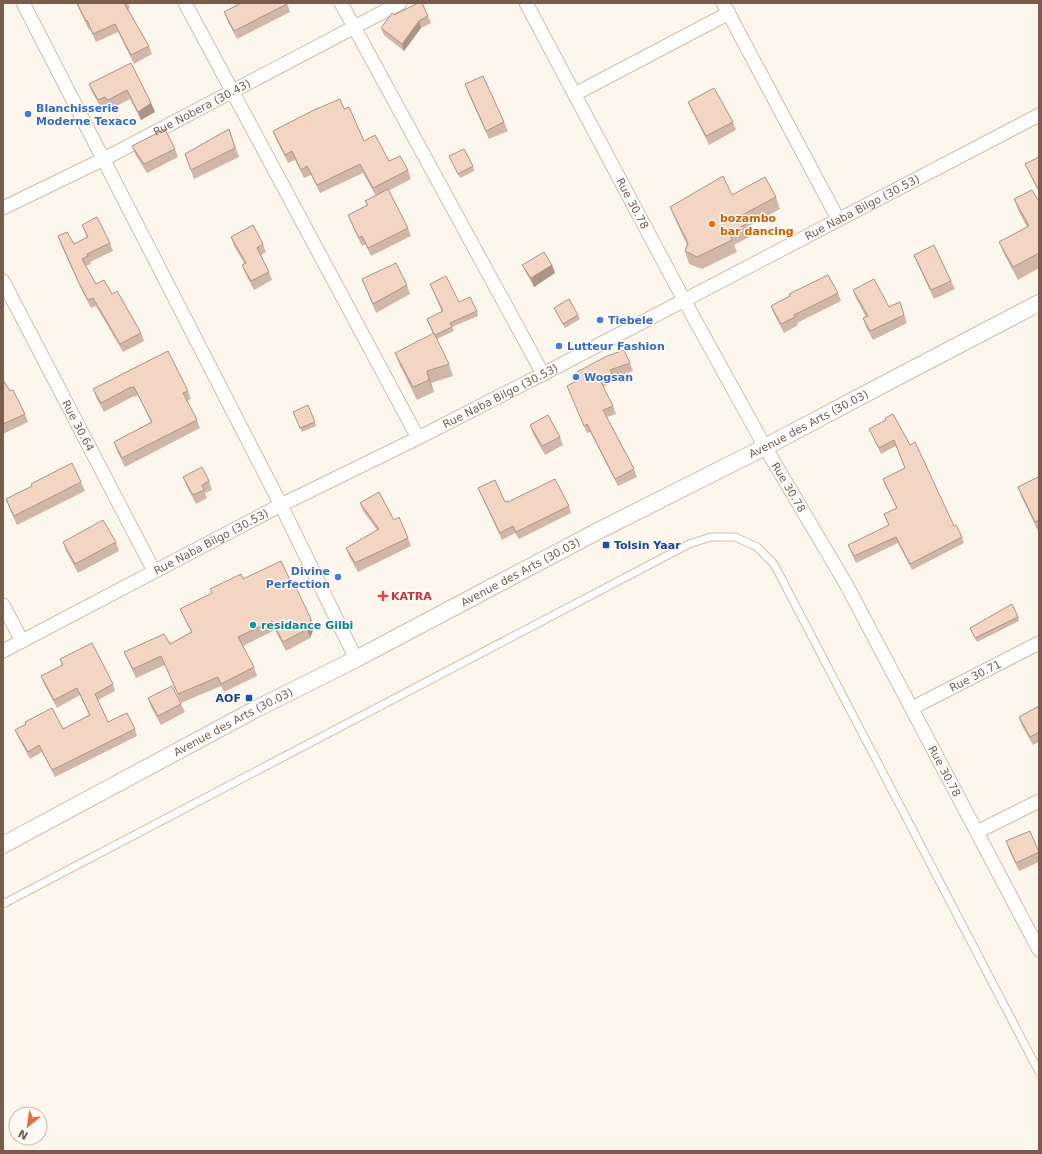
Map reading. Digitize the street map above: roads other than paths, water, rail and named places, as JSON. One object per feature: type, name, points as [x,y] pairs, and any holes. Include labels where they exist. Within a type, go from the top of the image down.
[{"type":"street","points":[[23,3],[281,505],[356,658]]},
{"type":"street","points":[[185,3],[418,438]]},
{"type":"street","points":[[341,3],[543,374]]},
{"type":"street","name":"Rue Nobera (30.43)","points":[[3,208],[104,159],[400,3]]},
{"type":"street","name":"Rue 30.78","points":[[526,3],[684,300],[765,448],[846,584],[1039,950]]},
{"type":"street","points":[[575,94],[726,8],[838,219]]},
{"type":"street","name":"Rue Naba Bilgo (30.53)","points":[[3,651],[281,505],[418,438],[543,374],[1039,115]]},
{"type":"street","name":"Rue 30.64","points":[[3,281],[154,571]]},
{"type":"street","name":"Avenue des Arts (30.03)","points":[[3,845],[256,709],[596,532],[765,448],[1039,303]]},
{"type":"street","points":[[3,605],[22,641]]},
{"type":"street","name":"Rue 30.71","points":[[912,708],[1039,643]]},
{"type":"street","points":[[977,832],[1039,801]]},
{"type":"lane","points":[[3,904],[689,544],[711,537],[735,537],[757,547],[774,564],[1039,1072]]},
{"type":"place","name":"Blanchisserie Moderne Texaco","points":[[28,114]]},
{"type":"place","name":"bozambo bar dancing","points":[[712,224]]},
{"type":"place","name":"Tiebele","points":[[600,320]]},
{"type":"place","name":"Lutteur Fashion","points":[[559,346]]},
{"type":"place","name":"Wogsan","points":[[576,377]]},
{"type":"place","name":"Tolsin Yaar","points":[[606,545]]},
{"type":"place","name":"Divine Perfection","points":[[338,577]]},
{"type":"place","name":"KATRA","points":[[383,596]]},
{"type":"place","name":"residance Gilbi","points":[[253,625]]},
{"type":"place","name":"AOF","points":[[249,698]]}]
